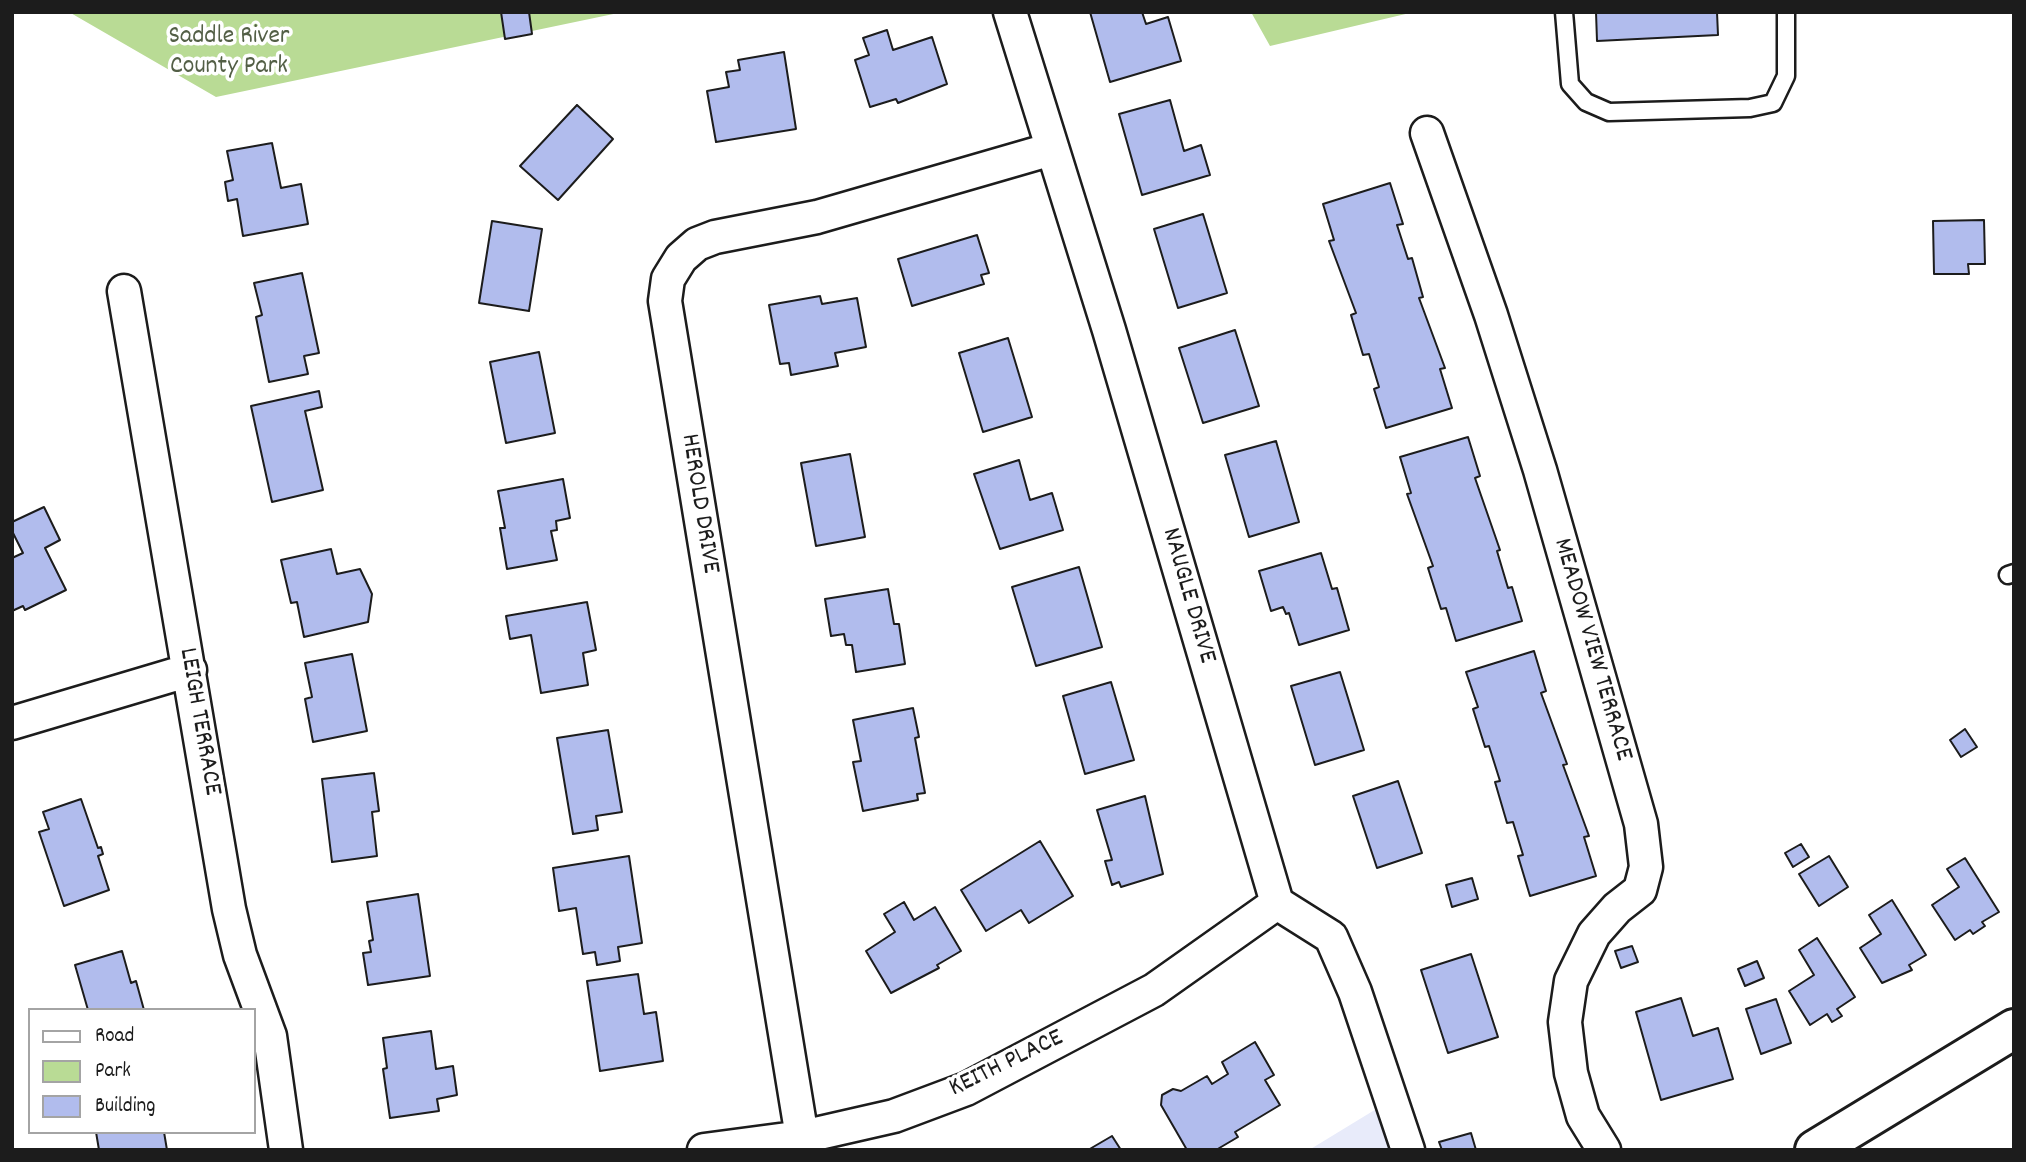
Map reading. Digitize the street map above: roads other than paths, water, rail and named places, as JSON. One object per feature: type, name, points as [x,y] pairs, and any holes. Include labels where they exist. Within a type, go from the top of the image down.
[{"type":"main road","points":[[1815,1150],[2014,1029]]},
{"type":"street","name":"NAUGLE DRIVE","points":[[1010,12],[1109,330],[1278,903]]},
{"type":"street","name":"MEADOW VIEW TERRACE","points":[[1427,133],[1491,315],[1540,470],[1641,824],[1646,867],[1640,890],[1617,908],[1594,933],[1571,981],[1565,1022],[1571,1073],[1583,1116],[1604,1150]]},
{"type":"street","name":"HEROLD DRIVE","points":[[802,1137],[665,301],[668,279],[681,258],[697,244],[715,237],[817,217],[1052,149]]},
{"type":"street","name":"LEIGH TERRACE","points":[[124,291],[229,909],[240,955],[270,1036],[286,1150]]},
{"type":"street","points":[[12,723],[190,670]]},
{"type":"street","name":"KEITH PLACE","points":[[704,1150],[802,1137],[894,1116],[966,1089],[1154,990],[1278,903]]},
{"type":"street","points":[[1278,903],[1331,937],[1355,992],[1408,1150]]},
{"type":"lane","points":[[1564,12],[1570,84],[1586,102],[1609,112],[1750,108],[1773,103],[1786,76],[1786,12]]},
{"type":"park label","name":"Saddle River County Park","points":[[229,53]]}]
